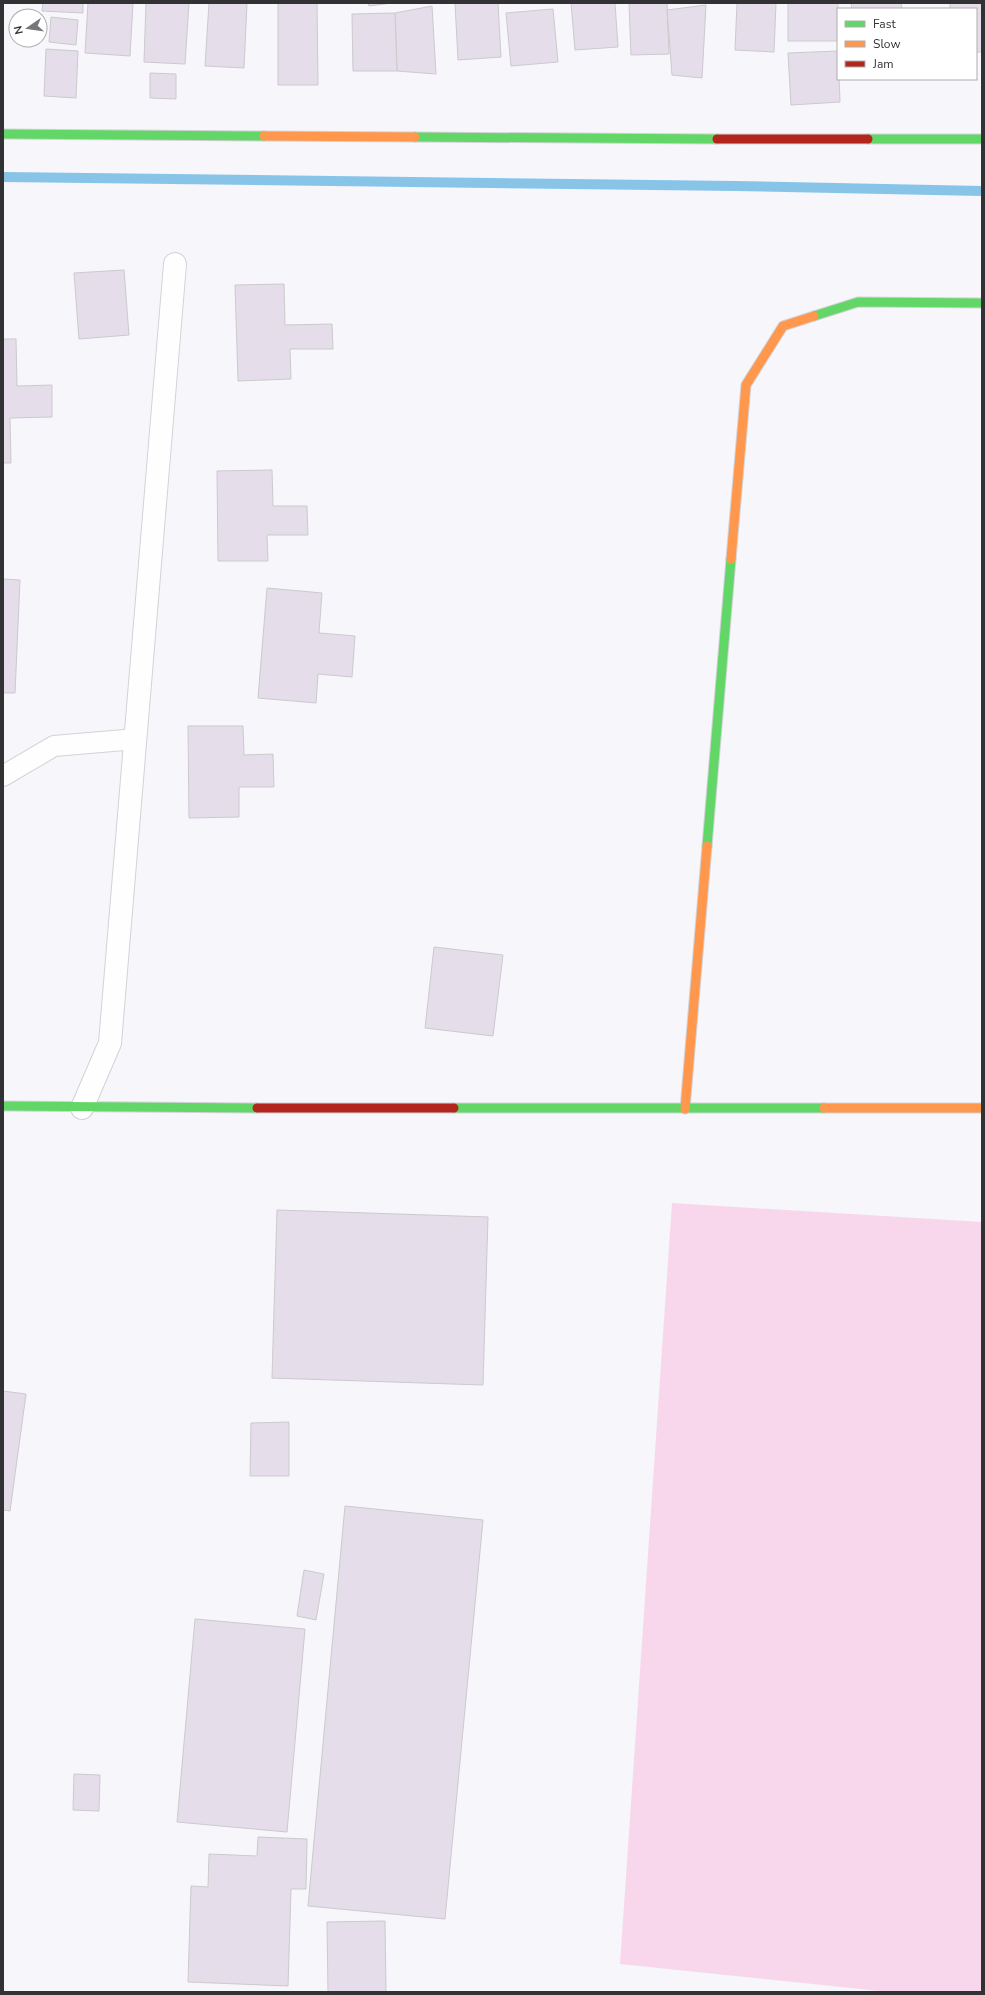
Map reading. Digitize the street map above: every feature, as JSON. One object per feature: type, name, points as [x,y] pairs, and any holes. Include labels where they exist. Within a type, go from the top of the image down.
[{"type":"street","points":[[3,134],[672,139],[982,139]]},
{"type":"street","points":[[82,1108],[110,1043],[175,264]]},
{"type":"street","points":[[685,1109],[746,385],[783,326],[858,302],[982,303]]},
{"type":"street","points":[[3,1106],[82,1108],[982,1108]]},
{"type":"lane","points":[[3,776],[54,746],[136,739]]},
{"type":"shaded area","points":[[672,1203],[982,1222],[982,1992],[889,1992],[620,1964]]},
{"type":"building","points":[[43,3],[83,3],[83,13],[48,11],[48,8],[42,8]]},
{"type":"building","points":[[88,3],[133,3],[130,56],[85,53]]},
{"type":"building","points":[[146,3],[189,3],[185,64],[144,62]]},
{"type":"building","points":[[209,3],[247,3],[244,68],[205,66]]},
{"type":"building","points":[[278,3],[317,3],[318,85],[278,85]]},
{"type":"building","points":[[368,3],[392,3],[369,6]]},
{"type":"building","points":[[455,3],[498,3],[501,57],[458,60]]},
{"type":"building","points":[[571,3],[615,3],[618,47],[575,50]]},
{"type":"building","points":[[629,3],[667,3],[669,54],[631,55]]},
{"type":"building","points":[[737,3],[776,3],[774,52],[735,50]]},
{"type":"building","points":[[788,3],[838,3],[837,41],[788,41]]},
{"type":"building","points":[[851,3],[901,3],[902,8],[852,8]]},
{"type":"building","points":[[950,3],[982,3],[982,52],[977,52],[977,8],[950,8]]},
{"type":"building","points":[[706,5],[702,78],[672,75],[667,10]]},
{"type":"building","points":[[432,6],[436,74],[397,71],[395,13]]},
{"type":"building","points":[[553,9],[558,62],[511,66],[506,13]]},
{"type":"building","points":[[395,13],[397,71],[353,71],[352,14]]},
{"type":"building","points":[[51,17],[78,20],[76,45],[49,42]]},
{"type":"building","points":[[46,49],[78,51],[76,98],[44,96]]},
{"type":"building","points":[[837,51],[837,80],[839,80],[840,102],[791,105],[788,53]]},
{"type":"building","points":[[150,73],[176,74],[176,99],[150,98]]},
{"type":"building","points":[[124,270],[129,335],[79,339],[74,273]]},
{"type":"building","points":[[284,284],[285,325],[332,324],[333,349],[290,349],[291,379],[238,381],[235,285]]},
{"type":"building","points":[[3,339],[16,339],[17,386],[52,385],[52,417],[10,418],[11,463],[3,463]]},
{"type":"building","points":[[272,470],[273,506],[307,506],[308,535],[267,535],[268,561],[218,561],[217,471]]},
{"type":"building","points":[[3,579],[20,580],[15,693],[3,693]]},
{"type":"building","points":[[267,588],[322,593],[319,633],[355,636],[352,677],[318,674],[316,703],[258,698]]},
{"type":"building","points":[[188,726],[243,726],[244,755],[273,754],[274,787],[239,787],[239,817],[189,818]]},
{"type":"building","points":[[434,947],[503,955],[493,1036],[425,1028]]},
{"type":"building","points":[[277,1210],[488,1217],[483,1385],[272,1378]]},
{"type":"building","points":[[3,1391],[26,1394],[10,1511],[3,1510]]},
{"type":"building","points":[[289,1422],[289,1476],[250,1476],[251,1423]]},
{"type":"building","points":[[345,1506],[483,1520],[445,1919],[308,1906]]},
{"type":"building","points":[[304,1570],[324,1574],[316,1620],[297,1616]]},
{"type":"building","points":[[195,1619],[305,1629],[287,1832],[177,1822]]},
{"type":"building","points":[[74,1774],[100,1775],[99,1811],[73,1810]]},
{"type":"building","points":[[258,1837],[307,1839],[306,1889],[291,1889],[288,1986],[188,1982],[191,1886],[208,1887],[209,1854],[257,1856]]},
{"type":"building","points":[[385,1921],[386,1992],[328,1992],[327,1922]]},
{"type":"waterway","points":[[3,177],[736,186],[982,191]]},
{"type":"traffic: fast","points":[[3,134],[264,136]]},
{"type":"traffic: fast","points":[[415,137],[717,139]]},
{"type":"traffic: fast","points":[[868,139],[982,139]]},
{"type":"traffic: fast","points":[[814,316],[858,302],[982,303]]},
{"type":"traffic: fast","points":[[707,846],[731,559]]},
{"type":"traffic: fast","points":[[3,1106],[257,1108]]},
{"type":"traffic: fast","points":[[454,1108],[824,1108]]},
{"type":"traffic: slow","points":[[264,136],[415,137]]},
{"type":"traffic: slow","points":[[731,559],[746,385],[783,326],[814,316]]},
{"type":"traffic: slow","points":[[685,1109],[707,846]]},
{"type":"traffic: slow","points":[[824,1108],[982,1108]]},
{"type":"traffic: jam","points":[[717,139],[868,139]]},
{"type":"traffic: jam","points":[[257,1108],[454,1108]]}]
